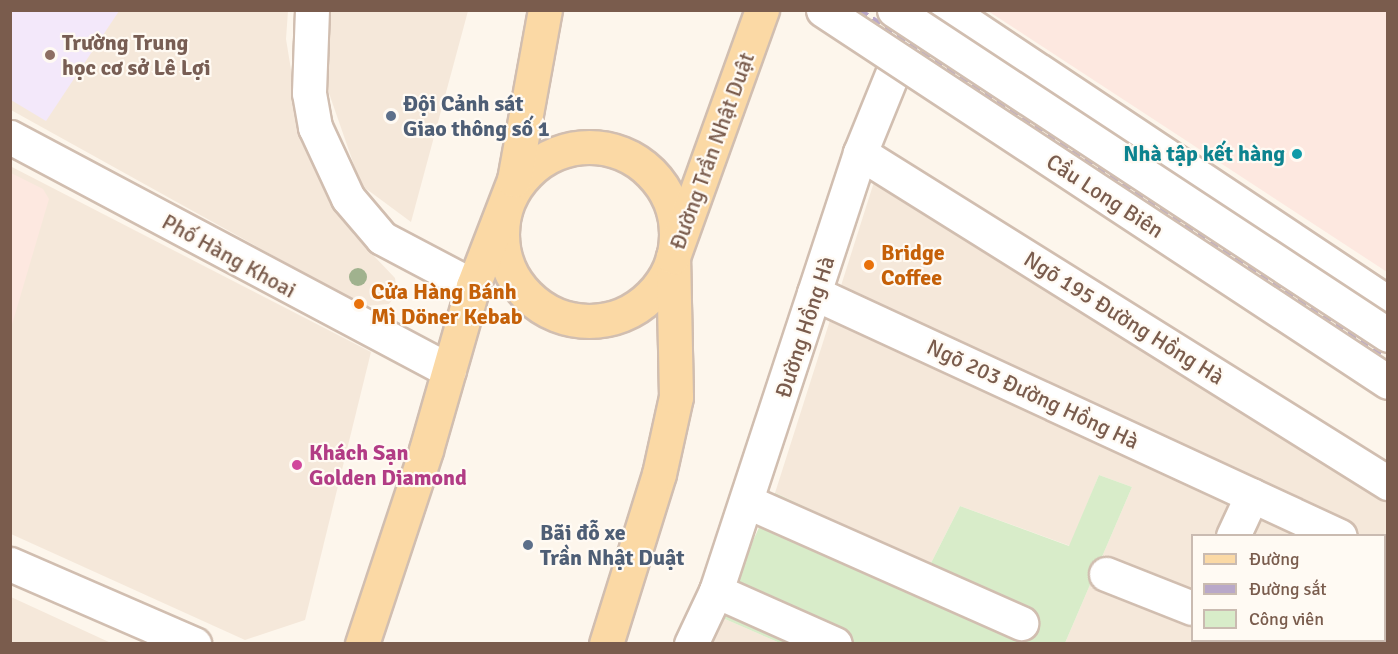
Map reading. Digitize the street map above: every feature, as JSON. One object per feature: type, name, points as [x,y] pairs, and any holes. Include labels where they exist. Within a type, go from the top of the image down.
[{"type":"main road","points":[[362,644],[449,370],[473,286],[505,213],[525,174],[542,160],[562,150],[608,149],[640,164],[664,189],[674,211],[674,257],[664,279],[631,310],[599,320],[566,318],[528,296],[514,278],[502,235],[505,213],[545,10]]},
{"type":"main road","name":"Đường Trần Nhật Duật","points":[[606,644],[659,474],[676,397],[674,257],[762,10]]},
{"type":"street","points":[[312,10],[309,93],[315,126],[348,198],[382,238],[473,286]]},
{"type":"street","name":"Cầu Long Biên","points":[[823,10],[1388,382]]},
{"type":"street","name":"Cầu Long Biên","points":[[894,10],[1388,336]]},
{"type":"street","name":"Đường Hồng Hà","points":[[691,644],[716,591],[748,502],[860,153],[918,10]]},
{"type":"street","points":[[948,10],[1388,303]]},
{"type":"street","name":"Phố Hàng Khoai","points":[[10,137],[449,370]]},
{"type":"street","name":"Ngõ 195 Đường Hồng Hà","points":[[860,153],[1388,483]]},
{"type":"street","name":"Ngõ 203 Đường Hồng Hà","points":[[814,293],[1336,534]]},
{"type":"street","points":[[1234,534],[1252,495]]},
{"type":"street","points":[[748,502],[1021,622]]},
{"type":"street","points":[[10,564],[194,644]]},
{"type":"street","points":[[1106,574],[1191,608]]},
{"type":"street","points":[[716,591],[835,644]]},
{"type":"shaded area","name":"Trường Trung học cơ sở Lê Lợi","points":[[11,10],[119,11],[46,121],[11,100]]},
{"type":"shaded area","points":[[11,11],[288,11],[286,39],[302,137],[323,185],[354,235],[395,278],[397,293],[389,304],[364,306],[11,110]]},
{"type":"shaded area","name":"Đội Cảnh sát Giao thông số 1","points":[[330,11],[468,11],[411,222],[361,185],[324,79]]},
{"type":"shaded area","name":"Nhà tập kết hàng","points":[[988,11],[1387,11],[1387,272]]},
{"type":"shaded area","points":[[10,166],[371,352],[305,620],[245,640],[11,534]]},
{"type":"shaded area","points":[[11,173],[43,189],[49,199],[11,328]]},
{"type":"shaded area","points":[[874,182],[1387,497],[1387,626],[1386,534],[1191,534],[1191,642],[1299,643],[1065,643],[1132,487],[1099,475],[1070,546],[960,506],[930,565],[775,493]]},
{"type":"shaded area","points":[[11,597],[111,643],[11,643]]},
{"type":"shaded area","points":[[718,616],[780,643],[703,644]]},
{"type":"green space","points":[[1099,475],[1132,487],[1065,643],[780,643],[718,616],[775,493],[930,565],[960,506],[1069,546]]},
{"type":"railway","points":[[860,10],[1388,357]]},
{"type":"place","name":"Trường Trung học cơ sở Lê Lợi","points":[[50,55]]},
{"type":"place","name":"Đội Cảnh sát Giao thông số 1","points":[[391,116]]},
{"type":"place","name":"Nhà tập kết hàng","points":[[1297,154]]},
{"type":"place","name":"Bridge Coffee","points":[[869,265]]},
{"type":"place","name":"Cửa Hàng Bánh Mì Döner Kebab","points":[[359,304]]},
{"type":"place","name":"Khách Sạn Golden Diamond","points":[[297,465]]},
{"type":"place","name":"Bãi đỗ xe Trần Nhật Duật","points":[[528,545]]}]
